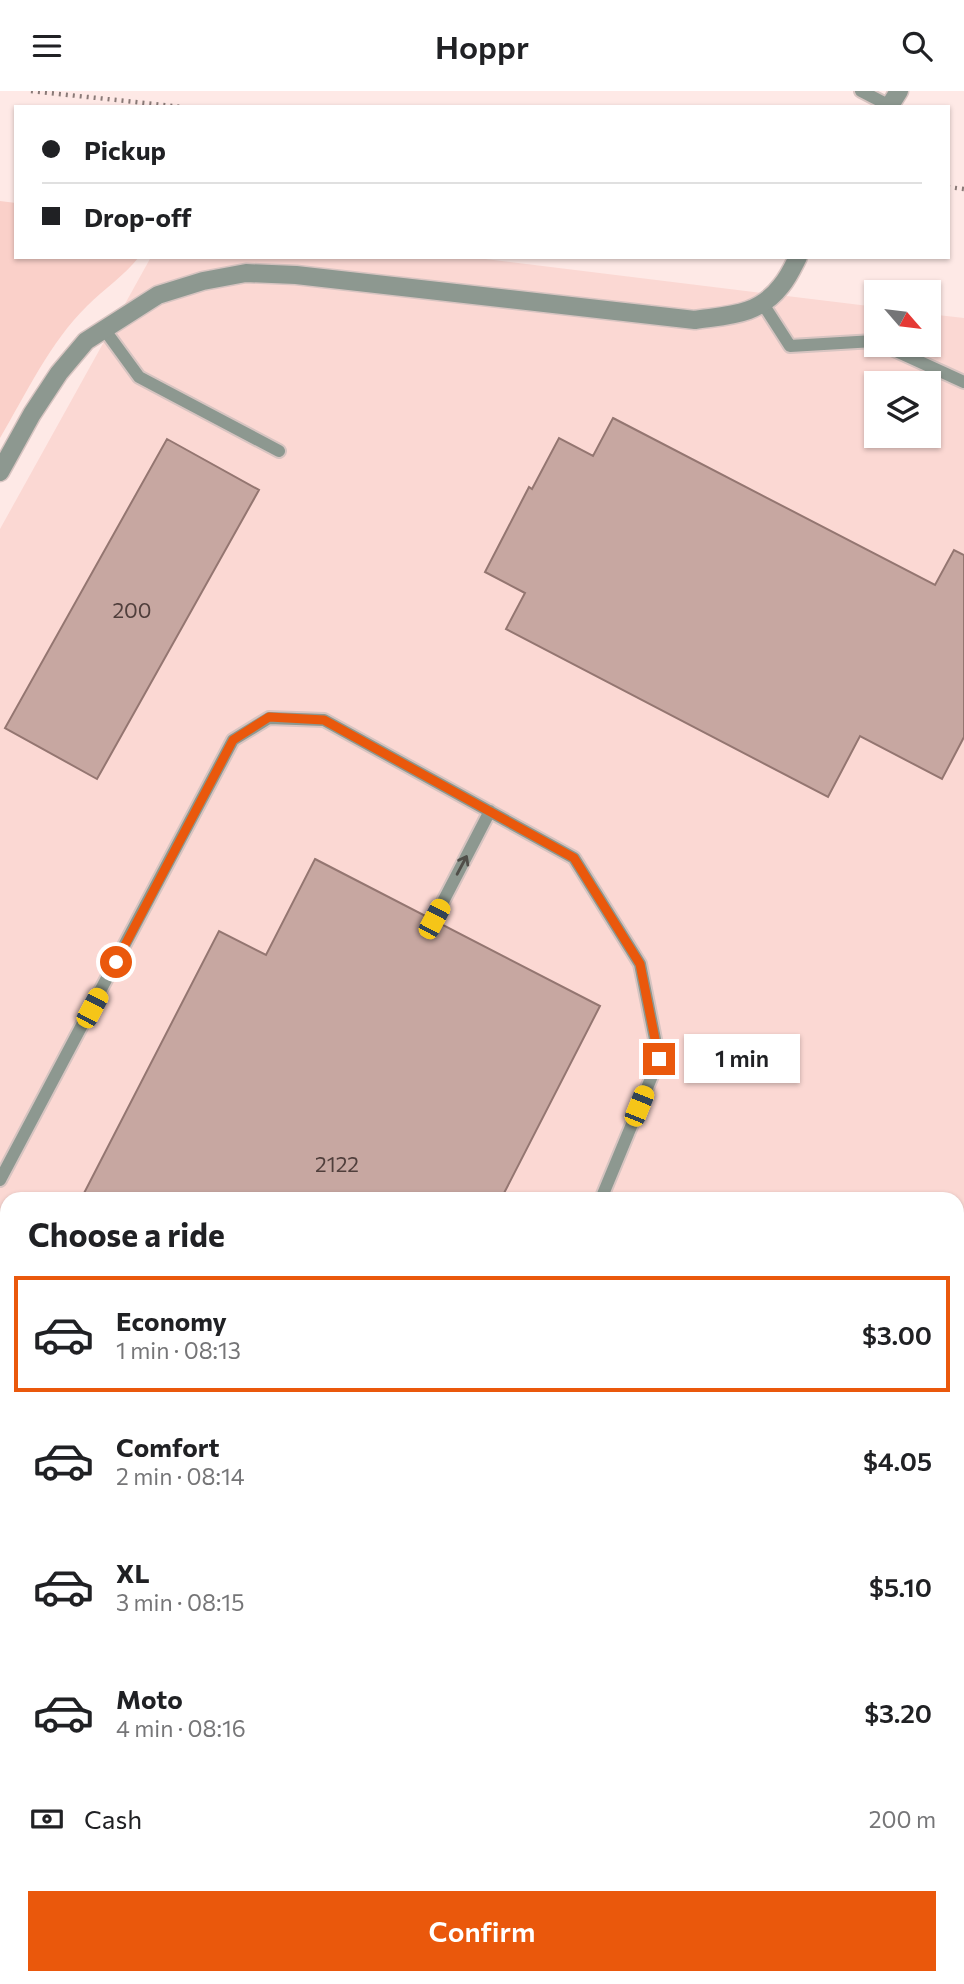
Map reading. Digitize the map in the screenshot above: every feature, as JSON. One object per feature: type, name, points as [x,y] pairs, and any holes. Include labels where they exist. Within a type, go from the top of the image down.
[{"type":"street","points":[[0,471],[59,373],[86,341],[158,295],[203,281],[246,273],[296,275],[695,320],[748,312],[763,304],[780,287],[797,259]]},
{"type":"lane","points":[[861,91],[887,105]]},
{"type":"lane","points":[[763,304],[790,345],[864,341]]},
{"type":"lane","points":[[104,329],[139,377],[279,451]]},
{"type":"lane","points":[[909,357],[964,382]]},
{"type":"lane","points":[[0,1180],[233,740],[269,717],[324,720],[574,858],[640,964],[659,1059],[604,1192]]},
{"type":"lane","points":[[434,919],[490,811]]},
{"type":"path","points":[[30,91],[163,105]]},
{"type":"shaded area","points":[[0,201],[14,203],[14,259],[137,259],[87,306],[61,336],[0,438]]},
{"type":"shaded area","points":[[150,259],[485,259],[864,305],[864,357],[942,357],[942,315],[964,318],[964,1192],[0,1192],[0,529]]},
{"type":"building","points":[[613,418],[935,585],[954,550],[964,555],[964,737],[942,779],[860,736],[828,797],[506,629],[525,593],[485,572],[529,487],[532,489],[559,438],[593,456]]},
{"type":"building","points":[[167,439],[259,490],[97,779],[5,728]]},
{"type":"building","points":[[315,859],[600,1006],[505,1192],[85,1192],[219,931],[266,955]]},
{"type":"route","points":[[116,962],[233,740],[269,717],[324,720],[574,858],[640,964],[659,1059]]}]
